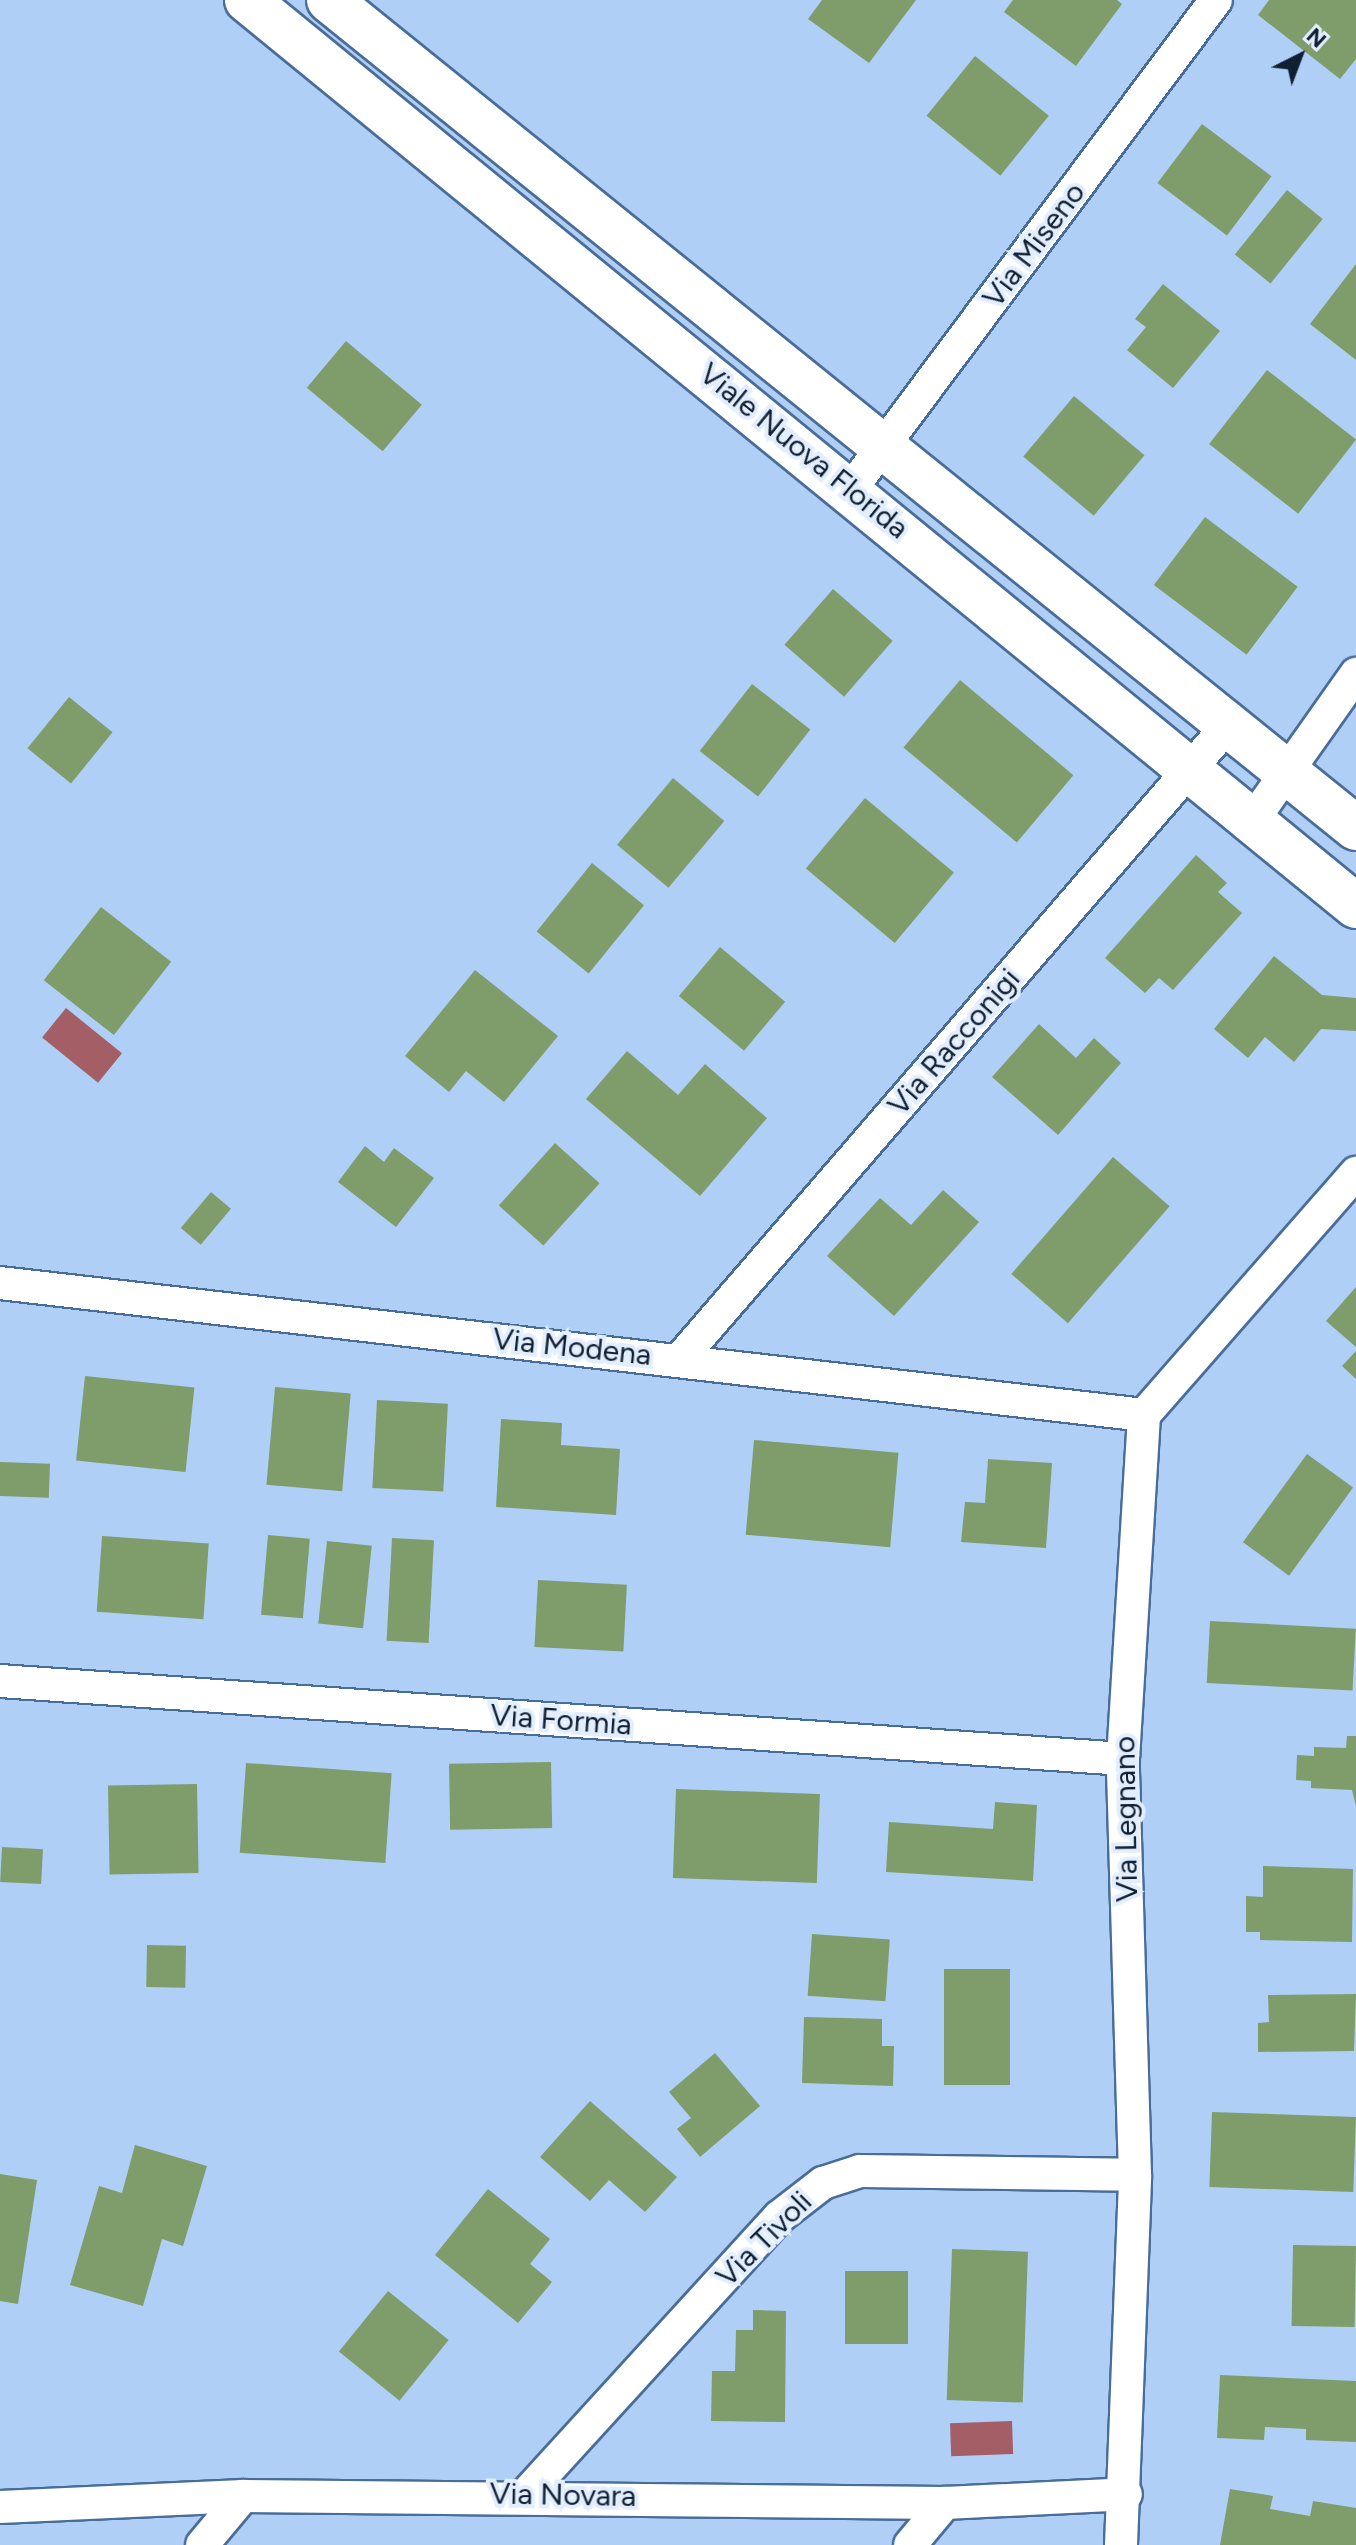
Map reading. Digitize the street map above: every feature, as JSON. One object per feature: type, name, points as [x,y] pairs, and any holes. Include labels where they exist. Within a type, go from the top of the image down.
[{"type":"street","name":"Viale Nuova Florida","points":[[247,0],[851,489],[1356,906]]},
{"type":"street","name":"Viale Nuova Florida","points":[[329,0],[1356,828]]},
{"type":"street","name":"Via Miseno","points":[[851,489],[1216,0]]},
{"type":"street","points":[[1253,820],[1356,674]]},
{"type":"street","name":"Via Racconigi","points":[[680,1359],[1228,725]]},
{"type":"street","points":[[1144,1415],[1356,1173]]},
{"type":"street","name":"Via Modena","points":[[0,1283],[680,1359],[1144,1415]]},
{"type":"street","name":"Via Legnano","points":[[1121,2545],[1126,2494],[1135,2175],[1123,1759],[1144,1415]]},
{"type":"street","name":"Via Formia","points":[[0,1681],[1123,1759]]},
{"type":"street","name":"Via Tivoli","points":[[526,2494],[779,2217],[823,2183],[860,2171],[1135,2175]]},
{"type":"street","name":"Via Novara","points":[[0,2507],[243,2496],[526,2494],[945,2503],[1126,2494]]},
{"type":"street","points":[[202,2545],[243,2496]]},
{"type":"street","points":[[910,2545],[945,2503]]},
{"type":"shaded area","points":[[66,1008],[122,1053],[98,1083],[42,1038]]},
{"type":"shaded area","points":[[1012,2421],[1013,2454],[951,2456],[950,2423]]},
{"type":"building","points":[[822,0],[916,0],[869,63],[808,19]]},
{"type":"building","points":[[1013,0],[1117,0],[1122,4],[1076,66],[1004,12]]},
{"type":"building","points":[[1269,0],[1356,0],[1356,59],[1340,79],[1258,15]]},
{"type":"building","points":[[975,56],[1049,116],[1000,176],[927,116]]},
{"type":"building","points":[[1202,124],[1271,176],[1227,235],[1157,183]]},
{"type":"building","points":[[1287,190],[1323,219],[1271,283],[1235,255]]},
{"type":"building","points":[[1356,264],[1356,360],[1310,324]]},
{"type":"building","points":[[1163,284],[1220,331],[1173,388],[1127,350],[1146,327],[1135,319]]},
{"type":"building","points":[[346,341],[422,405],[383,451],[307,388]]},
{"type":"building","points":[[1267,370],[1356,440],[1298,514],[1209,444]]},
{"type":"building","points":[[1074,396],[1144,455],[1094,516],[1023,457]]},
{"type":"building","points":[[1205,517],[1298,587],[1246,655],[1154,585]]},
{"type":"building","points":[[833,589],[893,641],[844,697],[784,645]]},
{"type":"building","points":[[960,680],[1073,775],[1017,843],[903,747]]},
{"type":"building","points":[[752,684],[810,730],[758,797],[700,751]]},
{"type":"building","points":[[69,697],[113,732],[71,784],[27,748]]},
{"type":"building","points":[[673,778],[724,821],[668,888],[617,845]]},
{"type":"building","points":[[865,798],[954,873],[895,943],[806,868]]},
{"type":"building","points":[[1196,855],[1227,883],[1218,892],[1242,913],[1173,990],[1159,978],[1145,993],[1105,958]]},
{"type":"building","points":[[592,863],[644,905],[589,974],[537,931]]},
{"type":"building","points":[[101,907],[171,962],[114,1035],[44,980]]},
{"type":"building","points":[[720,947],[785,1002],[744,1051],[679,996]]},
{"type":"building","points":[[1274,956],[1322,995],[1356,998],[1356,1031],[1321,1029],[1294,1062],[1265,1037],[1248,1058],[1214,1029]]},
{"type":"building","points":[[475,970],[558,1036],[504,1102],[466,1071],[449,1092],[405,1056]]},
{"type":"building","points":[[1039,1024],[1076,1058],[1094,1038],[1121,1063],[1058,1135],[992,1077]]},
{"type":"building","points":[[627,1051],[678,1095],[705,1064],[767,1118],[700,1196],[586,1099]]},
{"type":"building","points":[[555,1143],[600,1183],[543,1246],[499,1205]]},
{"type":"building","points":[[365,1146],[384,1162],[394,1148],[434,1178],[396,1227],[338,1182]]},
{"type":"building","points":[[1113,1157],[1170,1206],[1068,1323],[1011,1274]]},
{"type":"building","points":[[943,1190],[979,1222],[894,1316],[827,1256],[880,1198],[911,1225]]},
{"type":"building","points":[[211,1192],[231,1209],[201,1245],[181,1228]]},
{"type":"building","points":[[1356,1287],[1356,1347],[1326,1321]]},
{"type":"building","points":[[1356,1351],[1356,1379],[1342,1366]]},
{"type":"building","points":[[85,1376],[194,1387],[186,1472],[76,1461]]},
{"type":"building","points":[[275,1387],[351,1394],[342,1491],[266,1485]]},
{"type":"building","points":[[377,1400],[448,1404],[443,1492],[372,1488]]},
{"type":"building","points":[[501,1419],[562,1423],[561,1445],[620,1449],[616,1515],[496,1507]]},
{"type":"building","points":[[754,1440],[898,1453],[890,1547],[746,1535]]},
{"type":"building","points":[[1307,1454],[1353,1488],[1289,1576],[1243,1542]]},
{"type":"building","points":[[988,1459],[1052,1463],[1046,1548],[961,1542],[965,1502],[985,1503]]},
{"type":"building","points":[[0,1462],[50,1464],[49,1498],[0,1496]]},
{"type":"building","points":[[268,1535],[310,1539],[303,1618],[261,1615]]},
{"type":"building","points":[[102,1536],[209,1543],[203,1619],[97,1612]]},
{"type":"building","points":[[392,1538],[434,1540],[429,1643],[387,1641]]},
{"type":"building","points":[[327,1541],[372,1546],[363,1628],[318,1624]]},
{"type":"building","points":[[538,1580],[627,1585],[623,1652],[534,1647]]},
{"type":"building","points":[[1210,1621],[1356,1629],[1353,1691],[1207,1683]]},
{"type":"building","points":[[1347,1736],[1356,1736],[1356,1806],[1352,1790],[1311,1788],[1311,1781],[1296,1780],[1297,1755],[1314,1756],[1314,1747],[1346,1748]]},
{"type":"building","points":[[551,1762],[552,1828],[450,1830],[449,1764]]},
{"type":"building","points":[[246,1763],[392,1773],[385,1863],[240,1853]]},
{"type":"building","points":[[197,1784],[199,1873],[110,1875],[108,1786]]},
{"type":"building","points":[[676,1789],[820,1794],[817,1883],[673,1878]]},
{"type":"building","points":[[995,1802],[1037,1805],[1033,1881],[886,1872],[889,1822],[993,1829]]},
{"type":"building","points":[[2,1847],[43,1849],[41,1884],[0,1882]]},
{"type":"building","points":[[1263,1866],[1353,1869],[1352,1942],[1260,1940],[1260,1932],[1246,1932],[1246,1896],[1263,1897]]},
{"type":"building","points":[[812,1934],[890,1939],[885,2001],[808,1996]]},
{"type":"building","points":[[147,1945],[186,1946],[185,1988],[146,1987]]},
{"type":"building","points":[[944,1969],[1010,1969],[1010,2085],[944,2085]]},
{"type":"building","points":[[1356,1994],[1354,2051],[1258,2052],[1258,2023],[1269,2022],[1268,1995]]},
{"type":"building","points":[[804,2017],[882,2019],[882,2046],[894,2046],[893,2086],[802,2083]]},
{"type":"building","points":[[715,2053],[760,2106],[700,2157],[677,2129],[691,2118],[669,2092]]},
{"type":"building","points":[[590,2101],[677,2177],[645,2212],[609,2180],[590,2201],[540,2157]]},
{"type":"building","points":[[1212,2112],[1356,2117],[1353,2192],[1209,2187]]},
{"type":"building","points":[[135,2145],[207,2166],[183,2246],[162,2239],[143,2306],[70,2285],[99,2186],[122,2193]]},
{"type":"building","points":[[0,2174],[37,2180],[18,2304],[0,2301]]},
{"type":"building","points":[[488,2189],[550,2239],[530,2264],[552,2282],[518,2323],[435,2255]]},
{"type":"building","points":[[1293,2245],[1356,2246],[1355,2327],[1292,2326]]},
{"type":"building","points":[[952,2249],[1028,2252],[1023,2403],[947,2400]]},
{"type":"building","points":[[845,2271],[908,2271],[908,2344],[845,2344]]},
{"type":"building","points":[[388,2291],[449,2340],[400,2401],[339,2352]]},
{"type":"building","points":[[753,2310],[786,2311],[785,2422],[711,2421],[712,2371],[735,2371],[736,2330],[753,2330]]},
{"type":"building","points":[[1220,2375],[1356,2381],[1356,2442],[1306,2440],[1306,2429],[1265,2427],[1264,2440],[1217,2438]]},
{"type":"building","points":[[1230,2489],[1273,2496],[1270,2509],[1310,2516],[1313,2501],[1356,2508],[1356,2545],[1220,2545]]}]
